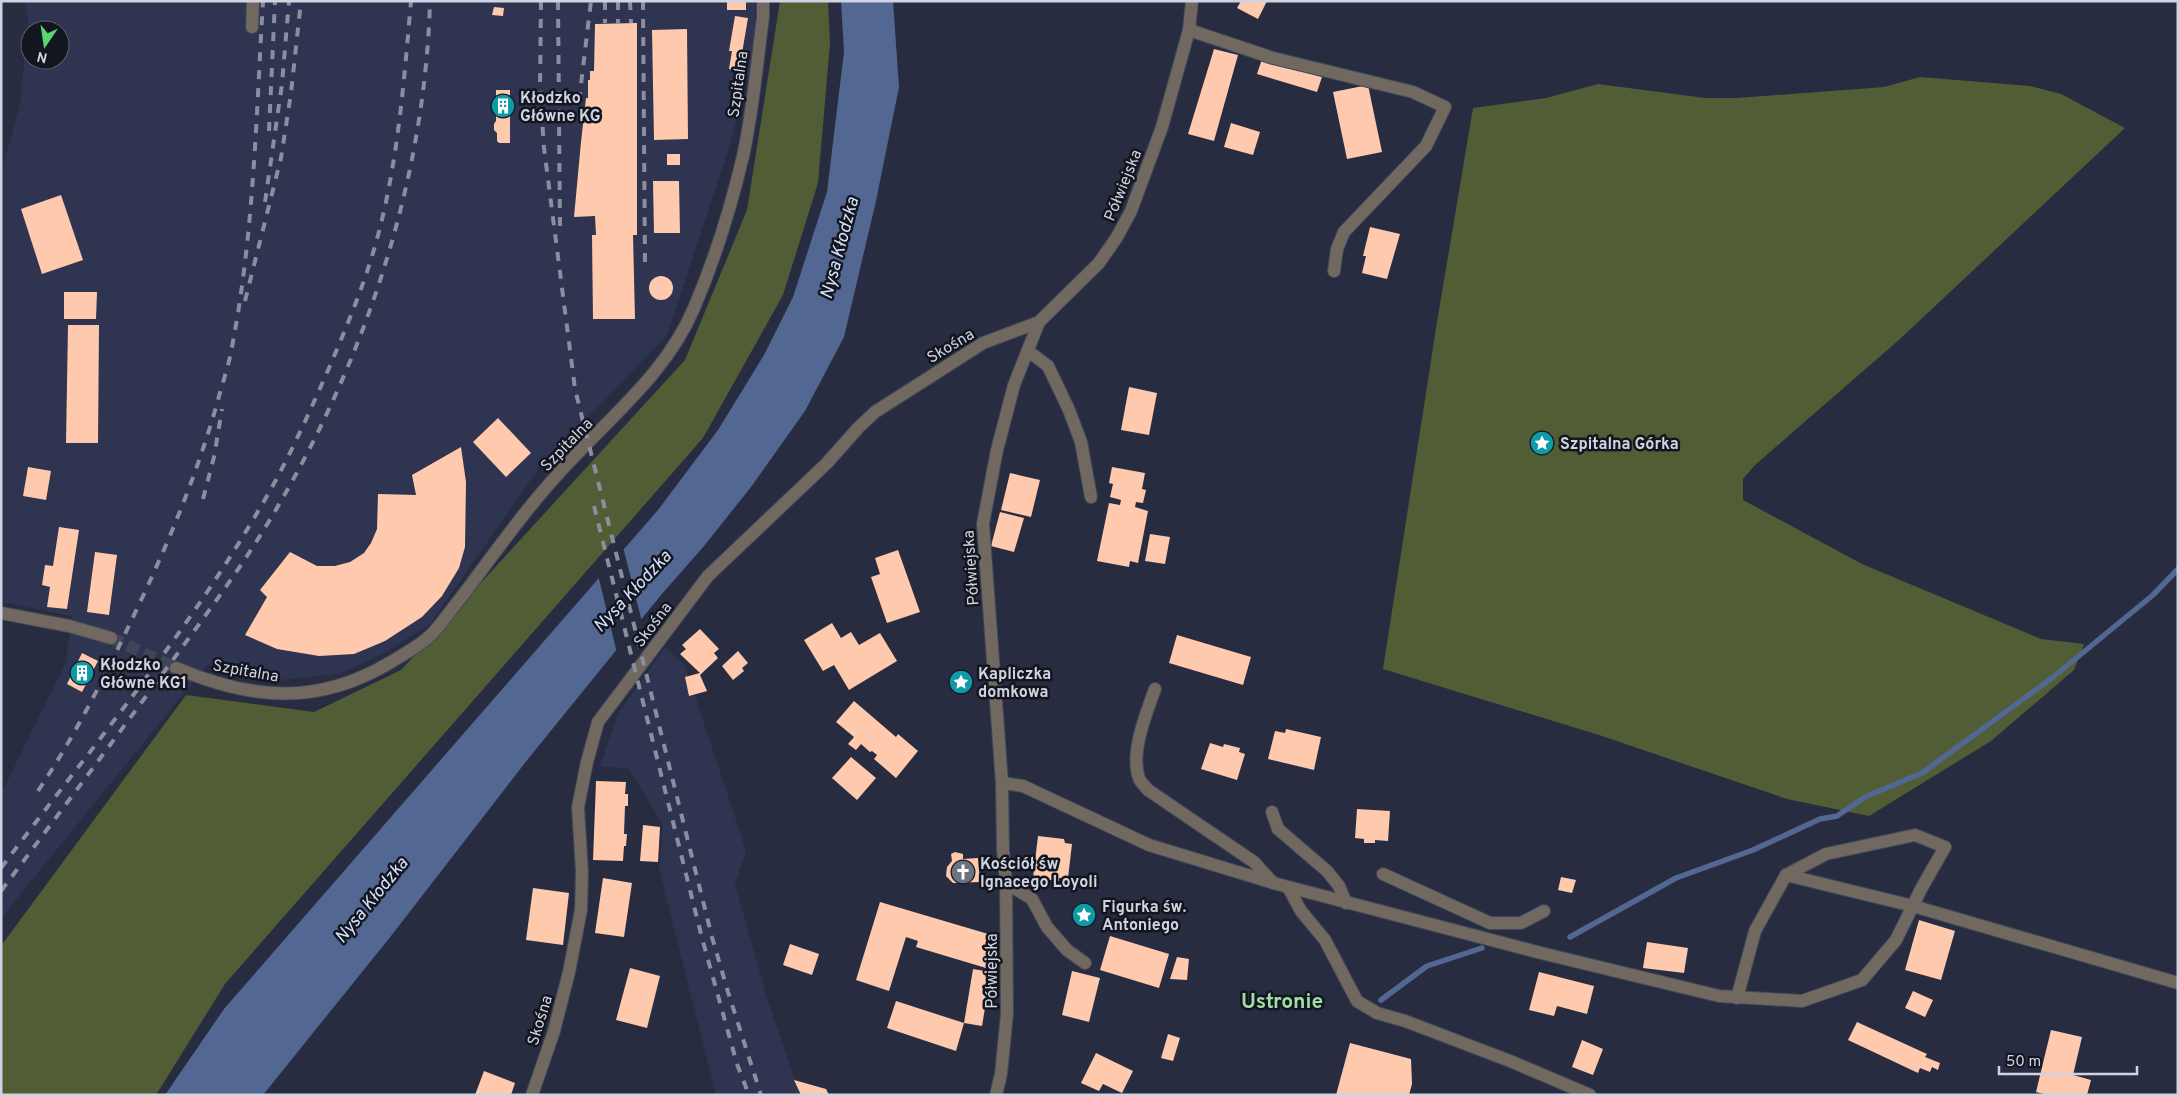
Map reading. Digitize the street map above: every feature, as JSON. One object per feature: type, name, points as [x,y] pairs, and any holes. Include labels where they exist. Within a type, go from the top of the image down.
[{"type":"street","points":[[252,1],[252,26]]},
{"type":"street","name":"Szpitalna","points":[[176,668],[201,678],[266,693],[292,694],[321,691],[347,684],[371,674],[431,635],[558,473],[608,424],[672,351],[694,309],[720,239],[743,154],[763,17],[763,1]]},
{"type":"street","name":"Półwiejska","points":[[996,1095],[1001,1074],[1007,1014],[1006,883],[1003,850],[1002,783],[983,524],[997,450],[1014,385],[1038,322],[1099,263],[1117,237],[1131,211],[1162,127],[1189,30],[1192,1]]},
{"type":"street","points":[[1189,30],[1273,58],[1413,92],[1445,106],[1426,146],[1344,232],[1337,249],[1334,271]]},
{"type":"street","name":"Skośna","points":[[532,1095],[558,1014],[569,972],[581,910],[582,872],[578,807],[586,762],[598,722],[708,576],[827,464],[858,428],[875,412],[977,347],[1038,322]]},
{"type":"street","points":[[1028,351],[1048,366],[1069,410],[1081,442],[1091,497]]},
{"type":"street","points":[[1,613],[69,626],[111,638]]},
{"type":"street","points":[[1155,690],[1137,749],[1136,764],[1139,780],[1148,790],[1254,862],[1273,883]]},
{"type":"street","points":[[1002,783],[1023,786],[1149,844],[1288,888],[1614,972],[1737,998],[1802,1001],[1862,980],[1896,940],[1945,847],[1915,834],[1826,854],[1786,875],[1755,931],[1737,998]]},
{"type":"street","points":[[1272,812],[1278,829],[1327,871],[1339,886],[1346,902]]},
{"type":"street","points":[[1383,874],[1490,923],[1521,923],[1544,911]]},
{"type":"street","points":[[1786,875],[1913,906],[2178,983]]},
{"type":"street","points":[[1006,883],[1032,899],[1047,927],[1066,950],[1086,963]]},
{"type":"street","points":[[1288,888],[1301,910],[1325,940],[1357,1000],[1377,1013],[1405,1021],[1502,1058],[1590,1095]]},
{"type":"street","points":[[1486,939],[1490,923]]},
{"type":"shaded area","points":[[24,1],[755,1],[755,48],[730,145],[667,335],[539,468],[430,624],[381,655],[338,674],[279,680],[207,665],[1,918],[1,794],[66,662],[72,616],[1,602],[1,173],[20,105],[23,70],[70,70],[70,20],[28,20]]},
{"type":"shaded area","points":[[665,647],[685,665],[746,851],[735,884],[766,995],[800,1095],[716,1095],[659,868],[663,825],[629,769],[600,766],[618,714]]},
{"type":"green space","points":[[780,1],[828,1],[830,43],[818,183],[783,295],[703,438],[225,984],[156,1095],[1,1095],[1,946],[186,695],[314,712],[401,670],[685,360],[747,210]]},
{"type":"green space","points":[[1920,77],[2030,86],[2061,94],[2125,128],[1900,339],[1755,465],[1743,479],[1743,500],[1862,564],[2041,639],[2084,644],[2074,670],[1991,741],[1869,816],[1787,799],[1599,735],[1383,669],[1437,322],[1473,108],[1546,98],[1598,84],[1705,98],[1737,98],[1884,87]]},
{"type":"water","name":"Nysa Kłodzka","points":[[841,1],[893,1],[899,87],[876,201],[844,337],[805,411],[751,487],[528,759],[391,936],[263,1095],[165,1095],[224,1009],[658,510],[718,430],[764,355],[793,297],[827,192],[844,52]]},
{"type":"pier","points":[[623,547],[642,622],[617,653],[598,575]]},
{"type":"building","points":[[727,1],[746,1],[746,10],[727,10]]},
{"type":"building","points":[[1241,1],[1267,1],[1258,19],[1237,8]]},
{"type":"building","points":[[494,7],[504,8],[503,16],[492,15]]},
{"type":"building","points":[[735,16],[748,18],[739,71],[729,69],[732,51],[729,51]]},
{"type":"building","points":[[637,23],[637,235],[633,235],[635,319],[593,319],[592,235],[596,235],[595,216],[574,217],[586,98],[588,98],[588,80],[590,80],[590,71],[594,71],[595,24]]},
{"type":"building","points":[[687,29],[688,139],[654,140],[652,30]]},
{"type":"building","points":[[1214,49],[1238,55],[1214,141],[1188,134]]},
{"type":"building","points":[[1262,59],[1322,77],[1317,92],[1257,74]]},
{"type":"building","points":[[1368,85],[1382,152],[1347,159],[1333,92]]},
{"type":"building","name":"Kłodzko Główne KG","points":[[496,90],[510,90],[510,143],[499,143],[497,141],[497,133],[494,130],[496,121]]},
{"type":"building","points":[[1231,123],[1260,132],[1253,155],[1224,147]]},
{"type":"building","points":[[667,154],[680,154],[680,165],[667,165]]},
{"type":"building","points":[[653,181],[679,181],[680,233],[654,233]]},
{"type":"building","points":[[61,195],[83,260],[42,274],[21,209]]},
{"type":"building","points":[[1370,227],[1400,234],[1387,279],[1362,273],[1366,256],[1363,256]]},
{"type":"building","points":[[661,276],[669,280],[673,288],[669,296],[661,300],[653,296],[649,288],[653,280]]},
{"type":"building","points":[[64,292],[97,292],[96,319],[64,319]]},
{"type":"building","points":[[68,325],[99,325],[98,443],[66,443]]},
{"type":"building","points":[[1129,387],[1157,393],[1149,435],[1121,430]]},
{"type":"building","points":[[498,418],[531,453],[506,477],[473,442]]},
{"type":"building","points":[[461,447],[466,482],[465,547],[459,568],[442,596],[422,617],[385,641],[354,654],[319,656],[277,649],[245,635],[267,597],[260,590],[290,552],[317,566],[335,566],[350,562],[364,553],[377,529],[378,494],[416,495],[412,475]]},
{"type":"building","points":[[28,467],[51,471],[46,500],[23,496]]},
{"type":"building","points":[[1112,467],[1145,473],[1142,489],[1146,490],[1143,503],[1136,502],[1135,507],[1148,511],[1138,563],[1130,561],[1129,567],[1097,561],[1109,503],[1120,505],[1121,500],[1110,497],[1113,484],[1109,483]]},
{"type":"building","points":[[1010,473],[1040,480],[1031,517],[1001,510]]},
{"type":"building","points":[[1000,512],[1024,518],[1014,552],[991,546]]},
{"type":"building","points":[[59,527],[79,530],[67,609],[47,607],[50,587],[42,585],[45,565],[53,566]]},
{"type":"building","points":[[1150,534],[1170,537],[1165,564],[1145,561]]},
{"type":"building","points":[[898,550],[920,612],[887,623],[871,577],[880,574],[875,558]]},
{"type":"building","points":[[95,552],[117,555],[109,615],[87,612]]},
{"type":"building","points":[[832,623],[841,638],[851,632],[859,645],[880,633],[897,661],[849,690],[834,665],[823,671],[804,640]]},
{"type":"building","points":[[700,629],[719,649],[714,653],[718,658],[700,675],[707,691],[689,696],[685,677],[700,673],[680,654],[686,649],[682,645]]},
{"type":"building","points":[[1177,635],[1251,657],[1243,685],[1169,663]]},
{"type":"building","points":[[738,651],[748,663],[742,668],[744,671],[733,680],[722,666]]},
{"type":"building","name":"Kłodzko Główne KG1","points":[[82,653],[98,661],[82,692],[67,684]]},
{"type":"building","points":[[854,701],[896,737],[898,734],[918,751],[896,778],[874,759],[877,755],[872,751],[870,752],[861,744],[856,750],[848,744],[854,737],[836,722]]},
{"type":"building","points":[[1286,729],[1321,737],[1314,770],[1268,759],[1275,731],[1285,733]]},
{"type":"building","points":[[1210,743],[1223,747],[1224,744],[1240,748],[1239,752],[1245,754],[1237,780],[1201,769]]},
{"type":"building","points":[[851,757],[876,778],[857,800],[832,778]]},
{"type":"building","points":[[596,781],[626,782],[625,794],[628,794],[628,806],[625,806],[624,834],[627,834],[623,861],[593,860]]},
{"type":"building","points":[[1357,809],[1390,811],[1388,841],[1375,840],[1375,843],[1364,843],[1364,839],[1355,838]]},
{"type":"building","points":[[643,825],[660,827],[658,862],[640,861]]},
{"type":"building","points":[[1038,836],[1064,839],[1065,843],[1072,844],[1068,878],[1059,878],[1059,881],[1033,878]]},
{"type":"building","name":"Kościół św Ignacego Loyoli","points":[[955,852],[963,854],[963,859],[978,858],[980,882],[953,883],[946,876],[947,867],[952,861],[951,854]]},
{"type":"building","points":[[1561,877],[1576,880],[1572,893],[1558,890]]},
{"type":"building","points":[[603,878],[632,883],[624,937],[595,933]]},
{"type":"building","points":[[533,888],[569,893],[563,945],[526,940]]},
{"type":"building","points":[[880,902],[995,936],[986,968],[916,947],[918,941],[906,937],[889,991],[856,980]]},
{"type":"building","points":[[1919,920],[1955,931],[1941,980],[1905,970]]},
{"type":"building","points":[[1110,936],[1169,954],[1159,988],[1100,970]]},
{"type":"building","points":[[1647,942],[1688,948],[1684,973],[1643,968]]},
{"type":"building","points":[[790,944],[819,954],[812,975],[783,965]]},
{"type":"building","points":[[1177,957],[1189,959],[1187,980],[1170,979]]},
{"type":"building","points":[[630,968],[660,976],[647,1028],[616,1020]]},
{"type":"building","points":[[973,969],[991,972],[982,1026],[964,1023]]},
{"type":"building","points":[[1072,971],[1100,978],[1089,1022],[1062,1015]]},
{"type":"building","points":[[1539,972],[1594,986],[1587,1014],[1557,1006],[1554,1016],[1529,1010]]},
{"type":"building","points":[[1913,991],[1933,1000],[1925,1017],[1905,1008]]},
{"type":"building","points":[[896,1001],[964,1023],[956,1051],[887,1028]]},
{"type":"building","points":[[1857,1022],[1927,1054],[1925,1057],[1940,1063],[1938,1070],[1932,1067],[1930,1072],[1920,1068],[1918,1073],[1848,1040]]},
{"type":"building","points":[[2051,1030],[2082,1037],[2073,1075],[2091,1080],[2087,1095],[2048,1095],[2036,1092]]},
{"type":"building","points":[[1168,1034],[1180,1038],[1173,1061],[1161,1058]]},
{"type":"building","points":[[1582,1040],[1603,1049],[1593,1075],[1572,1067]]},
{"type":"building","points":[[1350,1043],[1411,1059],[1412,1084],[1409,1095],[1336,1095]]},
{"type":"building","points":[[1096,1053],[1133,1071],[1122,1093],[1103,1084],[1099,1091],[1081,1083]]},
{"type":"building","points":[[484,1071],[515,1083],[511,1095],[475,1095]]},
{"type":"building","points":[[794,1080],[826,1089],[829,1095],[801,1095]]},
{"type":"waterway","points":[[1570,937],[1676,878],[1753,850],[1820,819],[1837,816],[1865,797],[1922,773],[2052,678],[2153,595],[2178,569]]},
{"type":"waterway","points":[[1381,1000],[1427,966],[1482,948]]},
{"type":"tunnel","points":[[111,638],[176,668]]},
{"type":"railway","points":[[38,791],[68,744],[94,695],[154,572],[194,475],[227,370],[245,265],[253,177],[263,1]]},
{"type":"railway","points":[[269,131],[275,1]]},
{"type":"railway","points":[[265,202],[282,84],[289,1]]},
{"type":"railway","points":[[245,301],[281,158],[291,93],[301,1]]},
{"type":"railway","points":[[1,868],[134,694],[198,605],[267,496],[304,424],[349,320],[377,239],[395,151],[403,91],[411,1]]},
{"type":"railway","points":[[1,891],[190,637],[245,559],[271,518],[304,459],[334,397],[361,334],[383,270],[402,204],[416,137],[426,69],[430,1]]},
{"type":"railway","points":[[541,1],[540,89],[544,148],[575,389],[712,937],[761,1095]]},
{"type":"railway","points":[[558,1],[560,230]]},
{"type":"railway","points":[[579,101],[591,1]]},
{"type":"railway","points":[[605,1],[605,23]]},
{"type":"railway","points":[[618,1],[618,23]]},
{"type":"railway","points":[[630,1],[631,23]]},
{"type":"railway","points":[[643,1],[645,265]]},
{"type":"railway","points":[[203,499],[214,457],[222,409]]},
{"type":"railway","points":[[594,506],[702,938],[737,1064],[749,1095]]},
{"type":"place","name":"Kłodzko Główne KG","points":[[503,106]]},
{"type":"place","name":"Szpitalna Górka","points":[[1542,443]]},
{"type":"place","name":"Kłodzko Główne KG1","points":[[82,673]]},
{"type":"place","name":"Kapliczka domkowa","points":[[961,682]]},
{"type":"place","name":"Kościół św Ignacego Loyoli","points":[[963,872]]},
{"type":"place","name":"Figurka św. Antoniego","points":[[1084,915]]},
{"type":"district","name":"Ustronie","points":[[1282,1001]]}]
